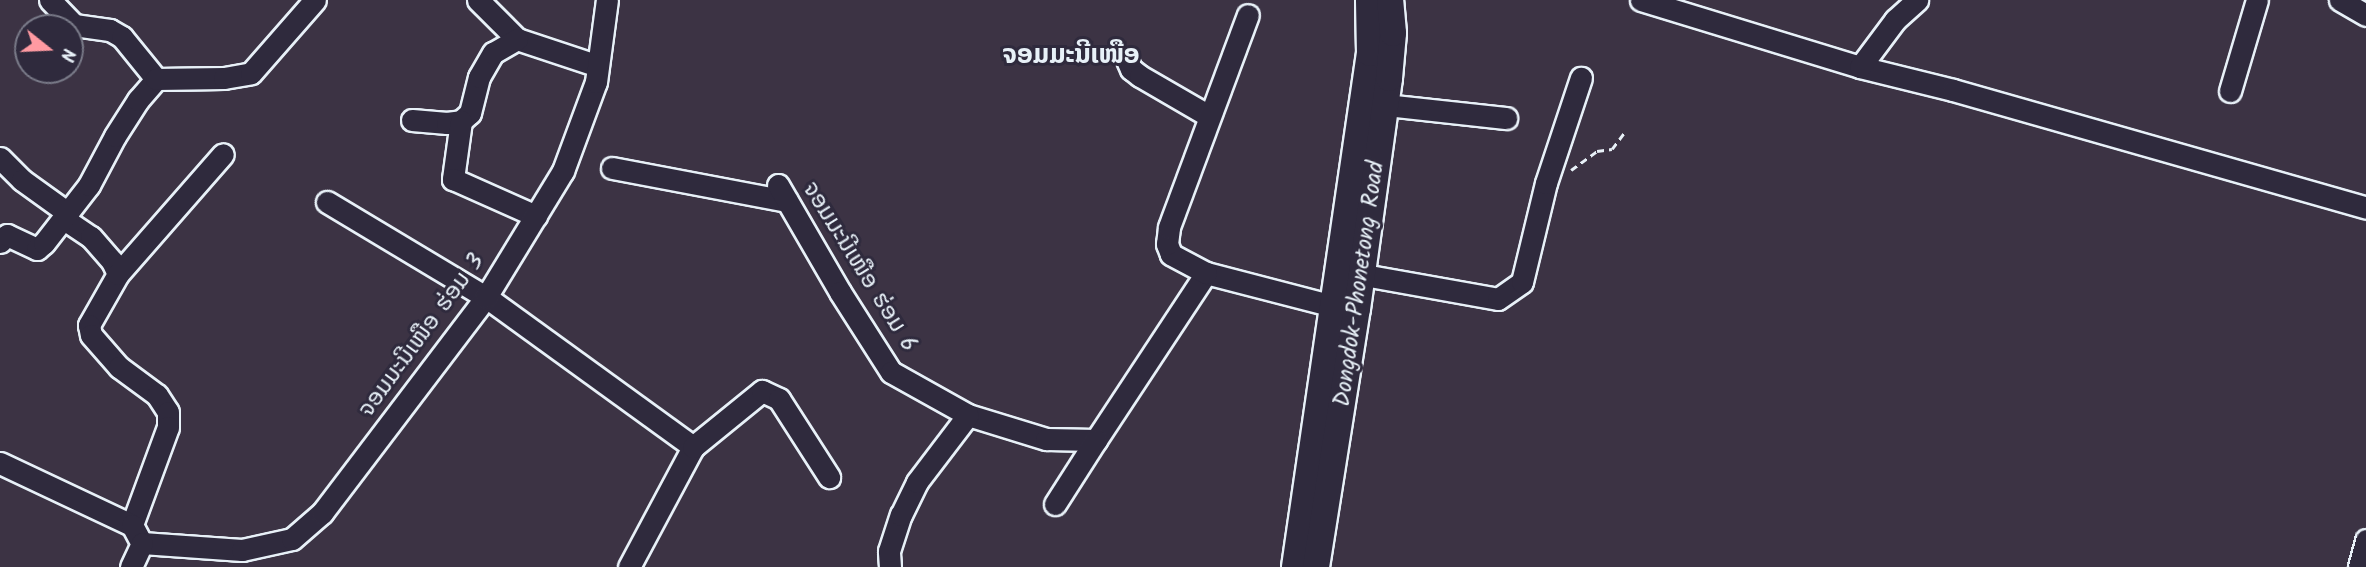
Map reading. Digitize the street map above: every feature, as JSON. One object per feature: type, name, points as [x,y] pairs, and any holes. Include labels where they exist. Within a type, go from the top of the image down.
[{"type":"main road","name":"Dongdok-Phonetong Road","points":[[1316,567],[1350,273],[1370,53],[1369,0]]},
{"type":"main road","name":"Dongdok-Phonetong Road","points":[[1295,567],[1334,306],[1350,273],[1386,105],[1393,33],[1390,0]]},
{"type":"street","points":[[50,0],[74,25],[110,30],[122,37],[156,79]]},
{"type":"street","points":[[0,242],[7,235],[37,249],[89,185],[138,100],[156,79],[224,78],[251,73],[315,0]]},
{"type":"street","points":[[478,0],[517,39],[598,66]]},
{"type":"street","name":"ຈອມມະນີເໜືອ ຮ່ອມ 3","points":[[137,534],[242,550],[292,539],[322,513],[486,297],[563,171],[596,82],[607,0]]},
{"type":"street","points":[[1641,0],[1860,67],[1953,90],[2366,208]]},
{"type":"street","points":[[1860,67],[1895,20],[1917,0]]},
{"type":"street","points":[[2230,91],[2257,0]]},
{"type":"street","points":[[1248,15],[1169,227],[1167,244],[1179,260],[1206,273],[1334,306]]},
{"type":"street","points":[[412,120],[447,123],[461,121],[470,113],[480,77],[493,53],[517,39]]},
{"type":"street","points":[[1127,60],[1140,76],[1209,116]]},
{"type":"street","points":[[1350,273],[1497,299],[1522,282],[1546,183],[1581,78]]},
{"type":"street","points":[[1386,105],[1506,118]]},
{"type":"street","points":[[461,121],[453,179],[536,216]]},
{"type":"street","points":[[131,567],[137,534],[168,426],[169,412],[157,395],[119,367],[91,335],[89,325],[118,274],[223,154]]},
{"type":"street","points":[[0,158],[22,180],[91,237],[112,261],[118,274]]},
{"type":"street","name":"ຈອມມະນີເໜືອ ຮ່ອມ 6","points":[[612,168],[783,193],[840,292],[891,372],[968,415],[1046,439],[1096,440]]},
{"type":"street","points":[[327,202],[486,297],[693,447]]},
{"type":"street","points":[[1055,504],[1206,273]]},
{"type":"street","points":[[629,567],[693,447],[762,391],[779,399],[829,477]]},
{"type":"street","points":[[890,567],[889,551],[901,515],[917,482],[968,415]]},
{"type":"street","points":[[0,463],[137,534]]},
{"type":"street","points":[[2359,567],[2366,540]]},
{"type":"path","points":[[1546,183],[1597,151],[1612,149],[1624,133]]},
{"type":"district","name":"ຈອມມະນີເໜືອ","points":[[1071,57]]}]
